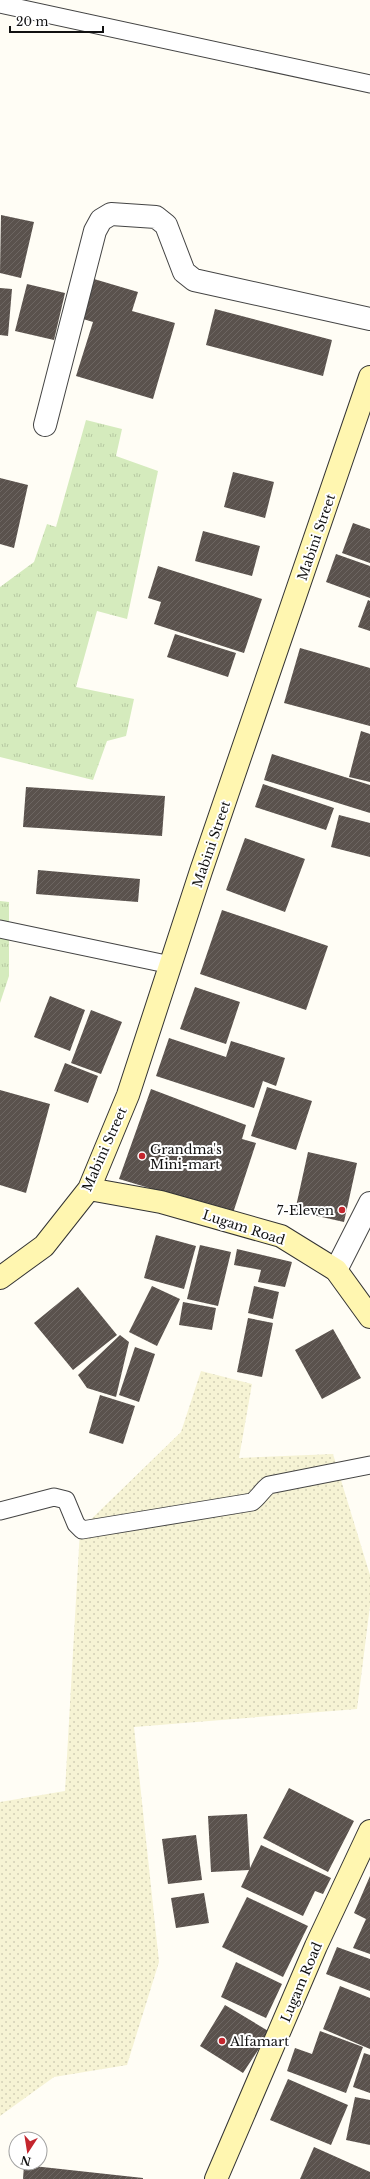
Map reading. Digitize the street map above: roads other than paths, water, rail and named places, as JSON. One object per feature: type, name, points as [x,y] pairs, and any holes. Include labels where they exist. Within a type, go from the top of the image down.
[{"type":"main road","name":"Mabini Street","points":[[0,1278],[44,1246],[89,1188],[128,1095],[201,871],[370,377]]},
{"type":"main road","name":"Lugam Road","points":[[89,1188],[161,1202],[281,1236],[336,1270],[370,1317]]},
{"type":"main road","name":"Lugam Road","points":[[216,2179],[316,1946],[370,1831]]},
{"type":"street","points":[[45,425],[95,231],[102,220],[111,214],[156,217],[166,225],[184,272],[194,280],[370,319]]},
{"type":"street","points":[[336,1270],[370,1203]]},
{"type":"lane","points":[[0,4],[370,84]]},
{"type":"lane","points":[[0,929],[171,965]]},
{"type":"lane","points":[[0,1511],[54,1497],[66,1500],[76,1524],[82,1530],[252,1502],[269,1485],[370,1465]]},
{"type":"place","name":"Grandma's Mini-mart","points":[[142,1156]]},
{"type":"place","name":"7-Eleven","points":[[342,1210]]},
{"type":"place","name":"Alfamart","points":[[222,2041]]}]
